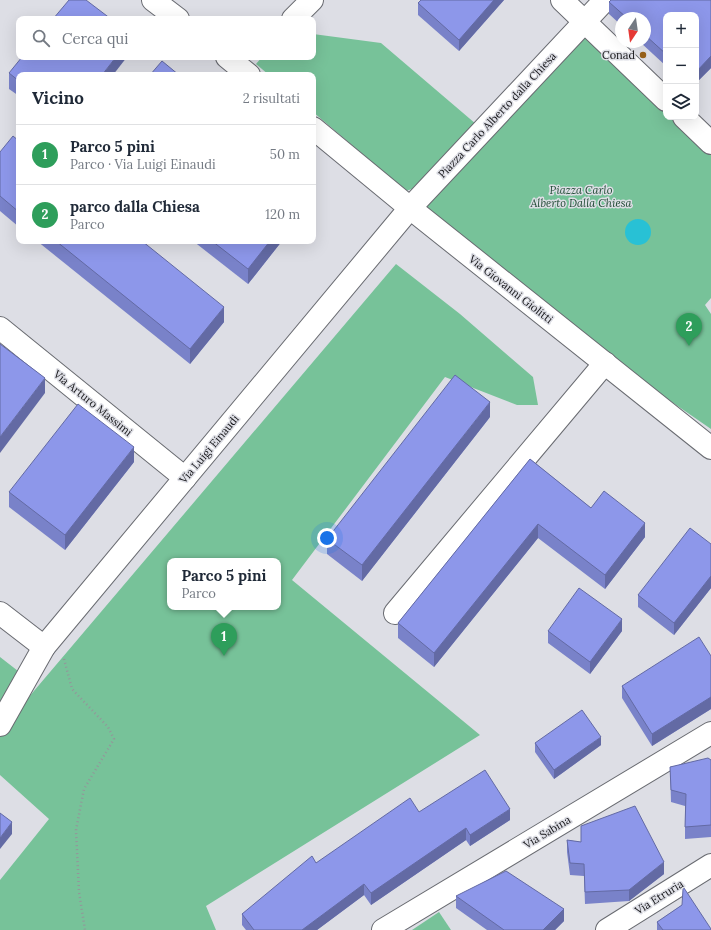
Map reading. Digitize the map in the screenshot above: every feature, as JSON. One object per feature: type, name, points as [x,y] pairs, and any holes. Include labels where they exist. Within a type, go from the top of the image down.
[{"type":"street","points":[[153,0],[174,16]]},
{"type":"street","points":[[296,16],[312,0]]},
{"type":"street","points":[[562,0],[663,97]]},
{"type":"street","name":"Piazza Carlo Alberto dalla Chiesa","points":[[410,208],[605,0]]},
{"type":"street","points":[[231,60],[245,72]]},
{"type":"street","points":[[687,120],[711,143]]},
{"type":"street","name":"Via Giovanni Giolitti","points":[[316,130],[410,208],[711,448]]},
{"type":"street","name":"Via Luigi Einaudi","points":[[0,725],[50,640],[410,208]]},
{"type":"street","name":"Via Arturo Massimi","points":[[0,328],[185,478]]},
{"type":"street","points":[[395,613],[605,363]]},
{"type":"street","points":[[0,613],[50,640]]},
{"type":"street","name":"Via Sabina","points":[[383,930],[711,733]]},
{"type":"street","name":"Via Etruria","points":[[607,930],[711,865]]},
{"type":"path","points":[[50,640],[72,688],[108,727],[114,739],[84,789],[76,830],[79,892],[85,930]]},
{"type":"green space","name":"Piazza Carlo Alberto Dalla Chiesa","points":[[585,22],[663,97],[663,120],[687,120],[711,143],[711,298],[705,305],[711,314],[711,429],[637,378],[410,208],[435,181],[406,191],[316,115],[316,72],[265,72],[256,64],[259,60],[316,60],[316,34],[381,43],[483,130]]},
{"type":"green space","points":[[396,264],[460,314],[533,377],[538,405],[517,405],[445,377],[292,580],[480,735],[206,906],[216,930],[0,930],[0,880],[49,819],[0,775],[0,731]]},
{"type":"green space","points":[[0,657],[27,678],[0,712]]},
{"type":"green space","points":[[439,912],[451,930],[412,930]]},
{"type":"water","points":[[638,219],[647,223],[651,232],[647,241],[638,245],[629,241],[625,232],[629,223]]},
{"type":"building","points":[[69,0],[86,0],[107,16],[56,16]]},
{"type":"building","points":[[421,0],[494,0],[459,40],[418,3]]},
{"type":"building","points":[[611,0],[711,0],[711,56],[699,69],[699,12],[663,12],[663,51],[651,40],[651,12],[620,12],[609,2]]},
{"type":"building","points":[[20,60],[114,60],[104,72],[16,72],[16,79],[9,73]]},
{"type":"building","points":[[162,61],[175,72],[153,72]]},
{"type":"building","points":[[13,136],[16,138],[16,209],[0,196],[0,152]]},
{"type":"building","points":[[60,244],[146,244],[224,307],[190,349]]},
{"type":"building","points":[[216,244],[268,244],[248,269]]},
{"type":"building","points":[[0,344],[45,378],[0,437]]},
{"type":"building","points":[[455,375],[490,402],[362,565],[327,539]]},
{"type":"building","points":[[78,404],[134,447],[65,535],[9,492]]},
{"type":"building","points":[[530,459],[591,508],[604,491],[645,523],[605,575],[538,524],[434,653],[398,623]]},
{"type":"building","points":[[690,528],[711,544],[711,576],[674,623],[638,595]]},
{"type":"building","points":[[579,588],[622,619],[590,662],[548,631]]},
{"type":"building","points":[[699,637],[711,656],[711,697],[652,734],[622,686]]},
{"type":"building","points":[[582,710],[601,737],[554,770],[535,743]]},
{"type":"building","points":[[708,758],[711,760],[711,825],[685,827],[686,794],[671,790],[670,767]]},
{"type":"building","points":[[485,770],[510,809],[470,835],[466,828],[371,893],[364,884],[302,930],[254,930],[242,914],[312,856],[316,863],[410,798],[419,812]]},
{"type":"building","points":[[635,806],[664,862],[629,890],[585,892],[584,864],[570,863],[567,840],[581,842],[581,826]]},
{"type":"building","points":[[0,813],[12,822],[0,838]]},
{"type":"building","points":[[506,871],[564,909],[543,930],[504,930],[456,896]]},
{"type":"building","points":[[684,888],[711,930],[663,930],[657,922],[682,905]]},
{"type":"place","name":"Conad","points":[[643,55]]},
{"type":"place","name":"parco dalla Chiesa","points":[[689,346]]},
{"type":"place","name":"Parco 5 pini","points":[[224,656]]}]
